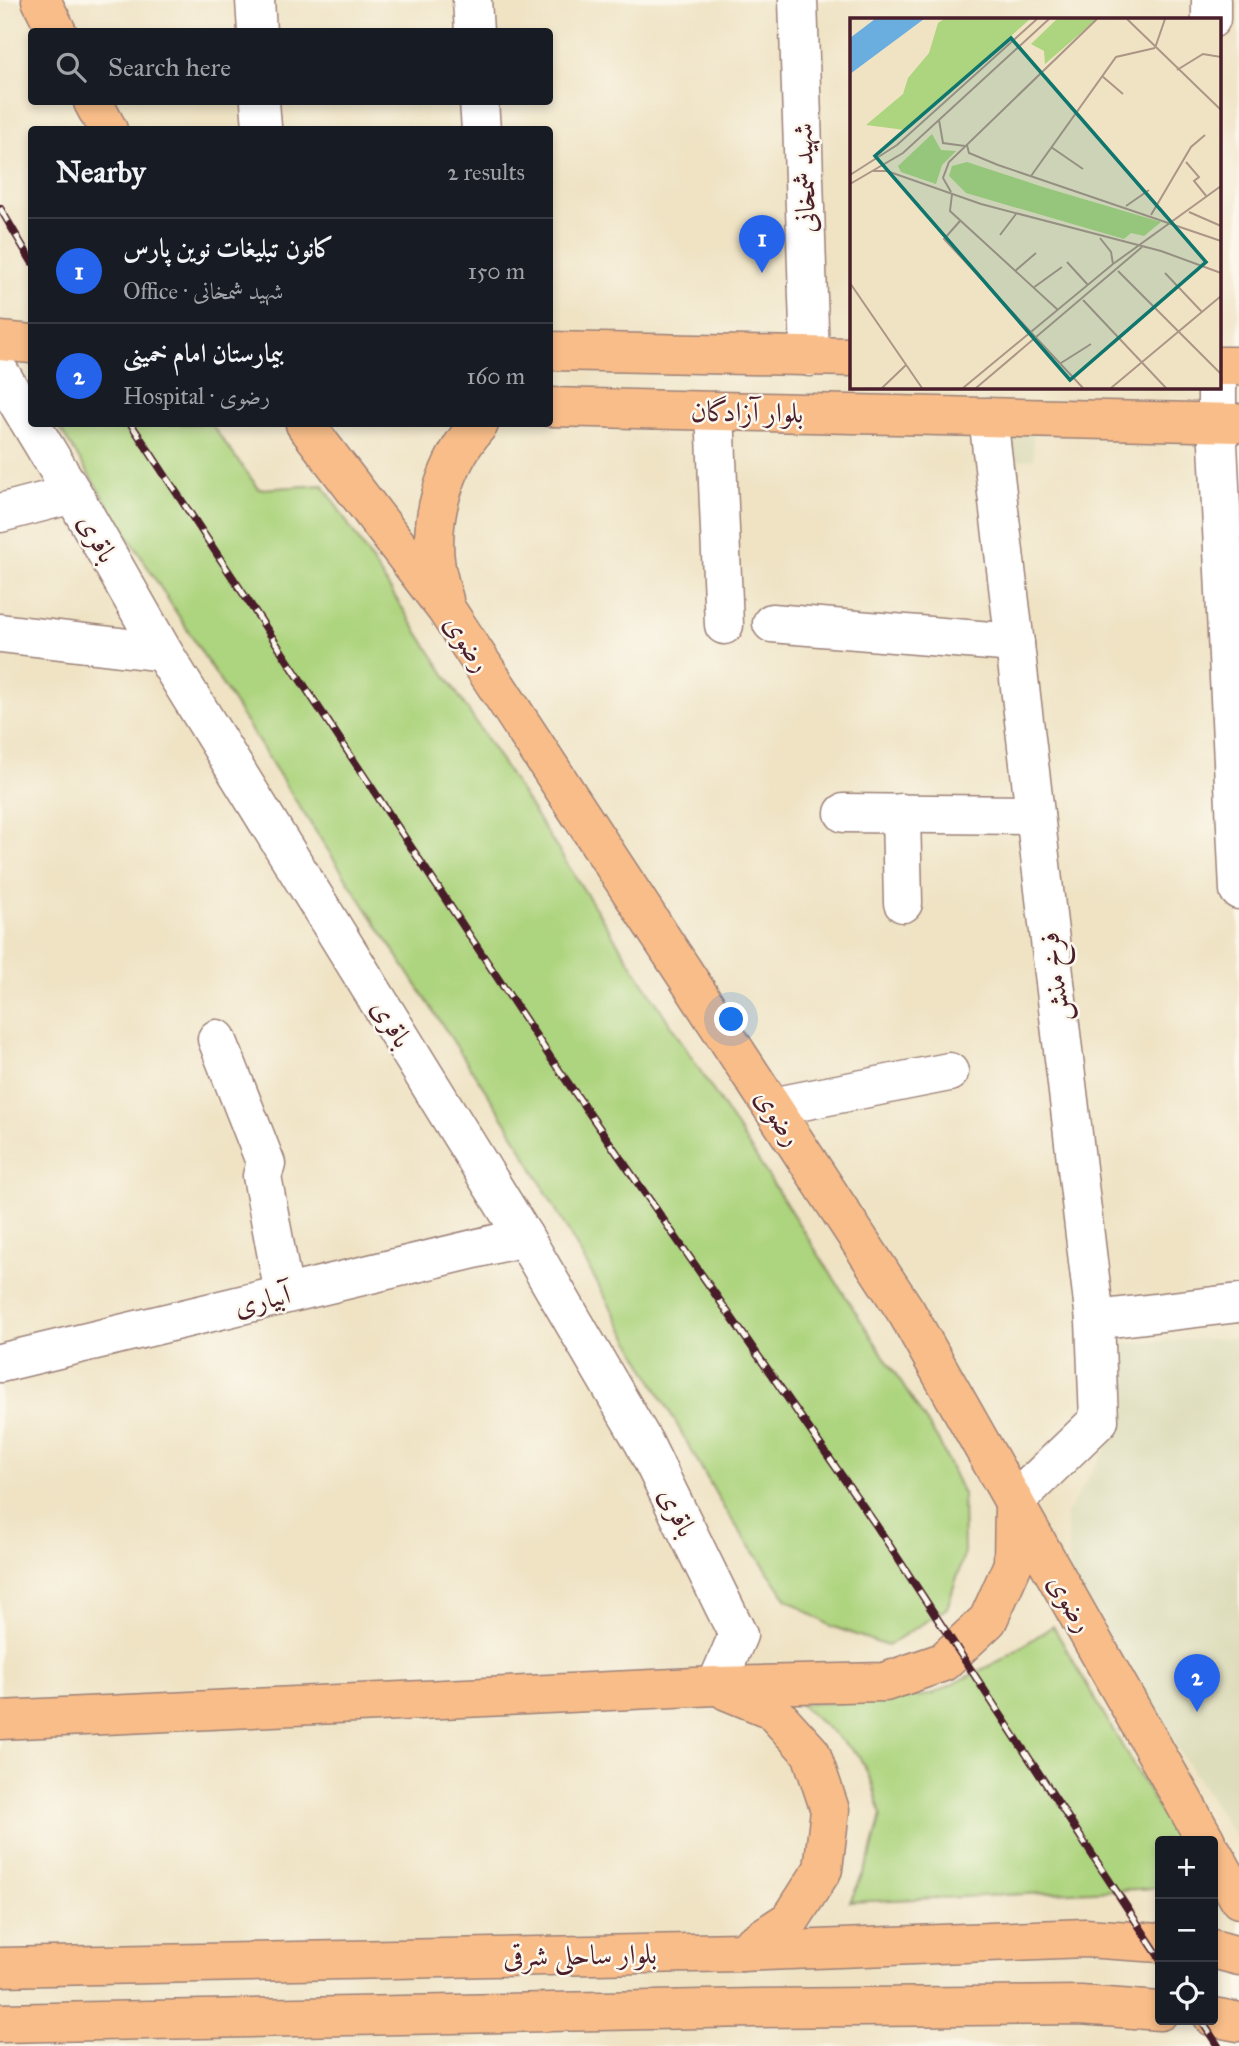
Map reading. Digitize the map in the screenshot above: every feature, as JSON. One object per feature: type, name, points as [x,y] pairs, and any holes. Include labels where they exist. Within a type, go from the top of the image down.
[{"type":"main road","points":[[41,0],[55,28]]},
{"type":"main road","points":[[95,105],[106,126]]},
{"type":"main road","points":[[0,341],[28,344]]},
{"type":"main road","name":"بلوار آزادگان","points":[[553,351],[850,358]]},
{"type":"main road","name":"بلوار آزادگان","points":[[553,407],[988,417],[1225,411]]},
{"type":"main road","name":"رضوی","points":[[307,427],[446,609],[907,1313],[1203,1836]]},
{"type":"main road","points":[[446,609],[435,566],[435,522],[446,478],[466,439],[476,427]]},
{"type":"main road","points":[[0,1720],[716,1686],[885,1682],[943,1662],[988,1620],[1013,1564],[1014,1502]]},
{"type":"main road","points":[[716,1686],[771,1709],[811,1753],[830,1810],[823,1869],[791,1919],[741,1952]]},
{"type":"main road","points":[[1218,1862],[1239,1899]]},
{"type":"main road","name":"بلوار ساحلی شرقی","points":[[0,1967],[741,1952],[1085,1938],[1155,1943]]},
{"type":"main road","points":[[1218,1950],[1239,1956]]},
{"type":"main road","points":[[248,2018],[240,2005],[238,1989],[241,1974],[250,1961]]},
{"type":"main road","points":[[181,1963],[190,1976],[193,1991],[190,2006],[181,2019]]},
{"type":"main road","name":"بلوار ساحلی شرقی","points":[[0,2023],[1080,2004],[1155,2011]]},
{"type":"main road","points":[[1218,2018],[1239,2022]]},
{"type":"street","points":[[255,0],[257,28]]},
{"type":"street","points":[[472,0],[474,28]]},
{"type":"street","name":"شهید شمخانی","points":[[798,0],[810,356]]},
{"type":"street","points":[[1211,0],[1211,18]]},
{"type":"street","points":[[479,105],[481,126]]},
{"type":"street","name":"باقری","points":[[0,373],[28,419]]},
{"type":"street","points":[[715,411],[724,625]]},
{"type":"street","points":[[1225,411],[1239,890]]},
{"type":"street","name":"فرخ منش","points":[[988,417],[1095,1320],[1099,1420],[1014,1502]]},
{"type":"street","name":"باقری","points":[[33,427],[163,652],[524,1237],[644,1443],[738,1635],[716,1686]]},
{"type":"street","points":[[0,513],[73,494]]},
{"type":"street","points":[[772,623],[1015,643]]},
{"type":"street","points":[[0,633],[163,652]]},
{"type":"street","points":[[844,813],[1035,815]]},
{"type":"street","points":[[901,813],[903,903]]},
{"type":"street","points":[[217,1039],[266,1164],[262,1176],[284,1294]]},
{"type":"street","points":[[772,1107],[949,1072]]},
{"type":"street","name":"آبیاری","points":[[0,1363],[524,1237]]},
{"type":"street","points":[[1095,1320],[1239,1303]]},
{"type":"shaded area","points":[[1032,427],[1034,459],[1001,461],[999,429]]},
{"type":"shaded area","points":[[1239,1338],[1239,1843],[1071,1582],[1066,1514],[1119,1428],[1118,1343]]},
{"type":"green space","points":[[59,427],[213,427],[259,489],[323,485],[938,1440],[963,1494],[964,1555],[947,1608],[887,1646],[831,1626],[787,1599],[725,1510],[510,1128],[299,806]]},
{"type":"green space","points":[[1053,1626],[1174,1836],[1155,1836],[1155,1888],[850,1902],[870,1858],[881,1815],[872,1782],[859,1756],[799,1704],[863,1702],[931,1695],[1003,1659]]},
{"type":"railway","points":[[0,208],[28,255]]},
{"type":"railway","points":[[133,427],[550,1057],[876,1525],[1155,1950]]},
{"type":"railway","points":[[1204,2025],[1218,2046]]},
{"type":"place","name":"کانون تبلیغات نوین پارس","points":[[762,273]]},
{"type":"place","name":"بیمارستان امام خمینی","points":[[1197,1712]]}]
